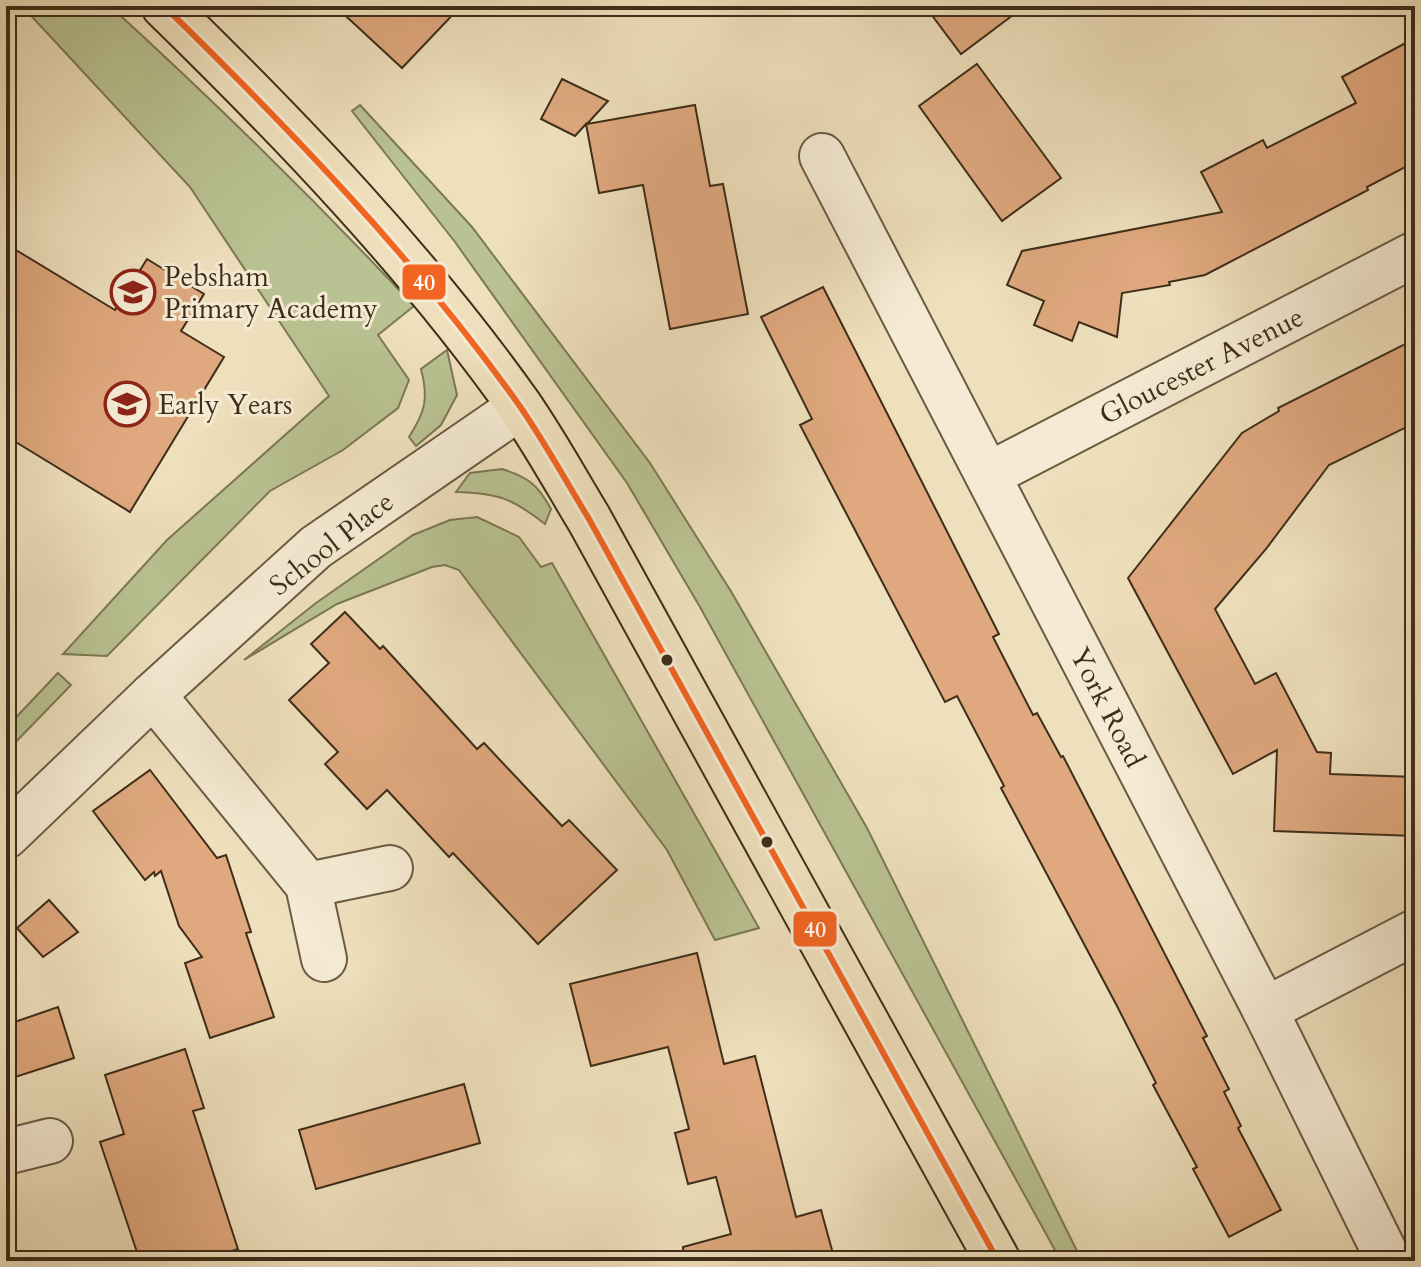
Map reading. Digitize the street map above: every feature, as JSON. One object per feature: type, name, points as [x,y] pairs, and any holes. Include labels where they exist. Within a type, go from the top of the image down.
[{"type":"main road","points":[[166,7],[355,202],[453,318],[520,407],[596,531],[998,1261]]},
{"type":"street","name":"York Road","points":[[822,156],[1265,1010],[1389,1261]]},
{"type":"street","name":"Gloucester Avenue","points":[[988,475],[1415,254]]},
{"type":"street","name":"School Place","points":[[6,836],[153,695],[316,547],[520,407]]},
{"type":"street","points":[[153,695],[308,885],[324,959]]},
{"type":"street","points":[[308,885],[390,868]]},
{"type":"street","points":[[1265,1010],[1415,932]]},
{"type":"street","points":[[6,1152],[50,1141]]},
{"type":"green space","points":[[22,6],[110,6],[265,153],[414,306],[378,335],[409,380],[398,408],[343,450],[270,491],[107,656],[63,654],[167,540],[329,396],[190,187]]},
{"type":"green space","points":[[360,105],[472,227],[650,463],[732,593],[867,828],[1082,1261],[1061,1261],[700,607],[627,483],[455,242],[352,111]]},
{"type":"green space","points":[[447,350],[457,395],[441,425],[416,446],[409,437],[424,405],[421,369]]},
{"type":"green space","points":[[502,469],[526,479],[542,494],[551,509],[545,524],[504,499],[456,492],[470,473]]},
{"type":"green space","points":[[477,517],[519,537],[541,567],[552,563],[759,928],[715,940],[667,850],[459,570],[445,565],[432,567],[337,604],[244,660],[316,603],[413,535],[450,520]]},
{"type":"green space","points":[[58,673],[71,685],[6,752],[6,728]]},
{"type":"building","points":[[335,6],[461,6],[402,68]]},
{"type":"building","points":[[925,6],[1025,6],[961,54]]},
{"type":"building","points":[[1415,38],[1415,162],[1205,275],[1122,293],[1117,337],[1079,322],[1072,341],[1034,325],[1044,301],[1007,285],[1022,251],[1222,212],[1201,172],[1263,140],[1267,148],[1356,103],[1342,77]]},
{"type":"building","points":[[977,64],[1061,178],[1002,221],[919,106]]},
{"type":"building","points":[[562,79],[608,101],[587,124],[695,105],[710,186],[723,184],[748,314],[670,329],[643,185],[599,193],[586,124],[575,136],[541,119]]},
{"type":"building","name":"Early Years","points":[[6,244],[115,310],[147,259],[204,294],[181,331],[224,357],[130,512],[6,436]]},
{"type":"building","points":[[823,287],[999,634],[993,637],[1033,715],[1037,713],[1063,756],[1207,1036],[1203,1038],[1229,1089],[1224,1092],[1241,1126],[1238,1128],[1281,1210],[1229,1237],[1193,1169],[1197,1167],[1153,1085],[1156,1083],[1001,788],[1004,786],[957,696],[945,702],[800,425],[812,419],[761,317]]},
{"type":"building","points":[[1415,339],[1415,423],[1329,465],[1266,549],[1215,609],[1255,684],[1276,673],[1317,752],[1331,753],[1330,774],[1415,777],[1415,836],[1274,831],[1277,750],[1233,774],[1128,578],[1242,433],[1279,411],[1278,408]]},
{"type":"building","points":[[345,612],[380,649],[383,646],[477,749],[484,743],[562,826],[569,820],[617,870],[538,944],[453,853],[449,857],[387,790],[367,809],[325,764],[338,752],[289,700],[329,663],[311,644]]},
{"type":"building","points":[[150,770],[217,858],[226,855],[251,932],[246,933],[274,1017],[210,1038],[185,963],[202,957],[179,926],[161,871],[155,876],[154,872],[145,880],[93,811]]},
{"type":"building","points":[[49,900],[78,932],[43,957],[17,928]]},
{"type":"building","points":[[697,953],[724,1064],[755,1056],[796,1217],[821,1210],[835,1261],[684,1261],[683,1247],[731,1234],[716,1177],[688,1184],[675,1133],[689,1129],[668,1047],[591,1066],[570,984]]},
{"type":"building","points":[[58,1007],[74,1058],[6,1080],[6,1025]]},
{"type":"building","points":[[185,1049],[204,1108],[193,1111],[238,1249],[203,1261],[140,1261],[100,1142],[124,1134],[105,1075]]},
{"type":"building","points":[[464,1084],[480,1143],[316,1189],[299,1130]]},
{"type":"transit line","name":"40","points":[[164,6],[259,100],[395,248],[479,351],[528,419],[589,519],[998,1261]]},
{"type":"place","name":"Pebsham Primary Academy","points":[[133,292]]},
{"type":"place","name":"Early Years","points":[[127,404]]}]
